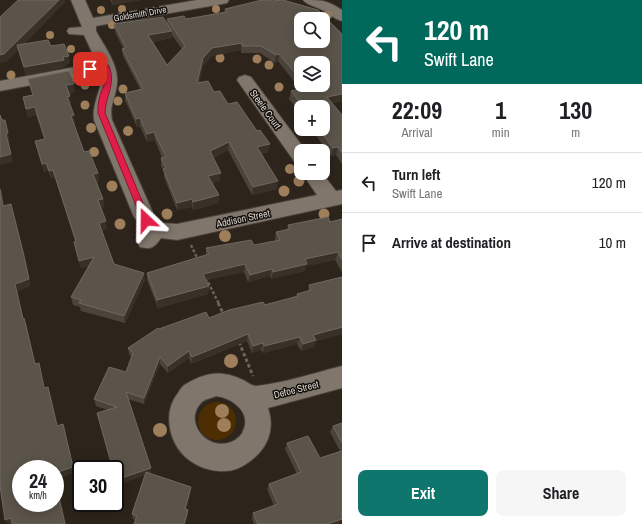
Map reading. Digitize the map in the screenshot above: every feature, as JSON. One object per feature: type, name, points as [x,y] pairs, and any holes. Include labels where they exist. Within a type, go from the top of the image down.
[{"type":"street","points":[[0,86],[106,66],[84,29],[78,0]]},
{"type":"street","name":"Goldsmith Drive","points":[[84,29],[222,0]]},
{"type":"street","points":[[310,0],[326,6],[342,18]]},
{"type":"street","name":"Addison Street","points":[[106,66],[109,82],[101,108],[103,120],[152,236],[337,198]]},
{"type":"street","name":"Steele Court","points":[[245,80],[294,148]]},
{"type":"street","points":[[319,180],[337,198]]},
{"type":"street","name":"Defoe Street","points":[[251,388],[280,394],[342,377]]},
{"type":"path","points":[[188,239],[201,266]]},
{"type":"path","points":[[204,273],[226,320]]},
{"type":"path","points":[[236,336],[251,388]]},
{"type":"shaded area","points":[[213,402],[221,402],[228,405],[233,410],[236,421],[233,432],[228,437],[221,440],[213,440],[206,437],[201,432],[198,425],[198,417],[201,410],[206,405]]},
{"type":"building","points":[[18,0],[59,0],[4,54],[0,55],[0,17]]},
{"type":"building","points":[[262,0],[283,0],[318,10],[320,12],[294,12],[294,48],[330,48],[330,22],[342,34],[342,94],[327,97],[330,100],[298,100],[291,91],[330,92],[330,56],[294,56],[294,72],[279,54],[276,55],[261,46],[242,46],[242,43],[212,48],[203,58],[197,83],[208,81],[214,92],[220,91],[228,104],[237,102],[257,131],[260,130],[270,144],[257,147],[278,181],[253,187],[229,142],[210,151],[221,173],[208,176],[219,195],[193,202],[192,199],[177,203],[163,169],[166,168],[161,158],[166,157],[154,132],[147,134],[140,118],[136,119],[125,93],[143,89],[122,49],[126,48],[114,24],[163,17],[172,31],[148,35],[167,65],[185,46],[167,19],[184,16],[186,19],[227,12],[225,9]]},
{"type":"building","points":[[48,40],[51,46],[64,44],[69,56],[63,57],[64,60],[24,67],[17,45]]},
{"type":"building","points":[[69,71],[74,84],[66,85],[70,96],[67,97],[74,115],[71,116],[84,152],[89,151],[98,173],[93,174],[103,199],[98,200],[106,221],[99,223],[114,264],[144,273],[124,316],[79,303],[81,300],[71,297],[94,257],[79,261],[74,242],[76,241],[53,170],[49,171],[46,163],[42,164],[35,141],[45,139],[35,107],[26,109],[23,97],[33,95],[28,79]]},
{"type":"building","points":[[330,101],[342,115],[342,153],[338,147],[333,148],[324,136],[330,136]]},
{"type":"building","points":[[0,115],[2,120],[5,120],[8,133],[6,134],[11,154],[0,157]]},
{"type":"building","points":[[0,189],[3,206],[11,204],[29,279],[15,284],[23,319],[24,318],[35,364],[39,363],[44,388],[48,387],[57,426],[63,424],[72,463],[72,467],[64,470],[64,460],[12,460],[12,512],[62,512],[65,524],[12,524],[11,518],[5,520],[0,486]]},
{"type":"building","points":[[328,217],[330,222],[342,219],[342,260],[338,252],[305,259],[307,264],[273,272],[272,269],[250,275],[245,264],[203,274],[209,286],[157,300],[147,273],[209,254],[206,248],[251,240],[254,245],[280,240],[276,232],[290,229],[288,225]]},
{"type":"building","points":[[342,277],[342,327],[313,335],[316,340],[303,344],[300,337],[264,346],[263,343],[253,346],[248,334],[192,357],[189,351],[168,366],[160,357],[144,398],[126,392],[151,468],[124,477],[124,460],[110,460],[97,413],[117,407],[94,399],[109,367],[126,372],[133,353],[128,348],[158,328],[159,329],[206,312],[209,318],[229,310],[263,302],[265,305],[298,296],[297,294],[311,290],[309,285]]},
{"type":"building","points":[[342,423],[342,443],[333,426]]},
{"type":"building","points":[[308,436],[320,458],[342,451],[342,519],[327,524],[258,524],[253,513],[278,504],[269,484],[301,472],[287,443]]},
{"type":"building","points":[[146,472],[191,487],[185,509],[188,510],[184,524],[134,524],[137,516],[132,514]]},
{"type":"route","points":[[90,69],[106,66],[108,71],[109,82],[102,99],[101,108],[103,120],[146,220]]}]
